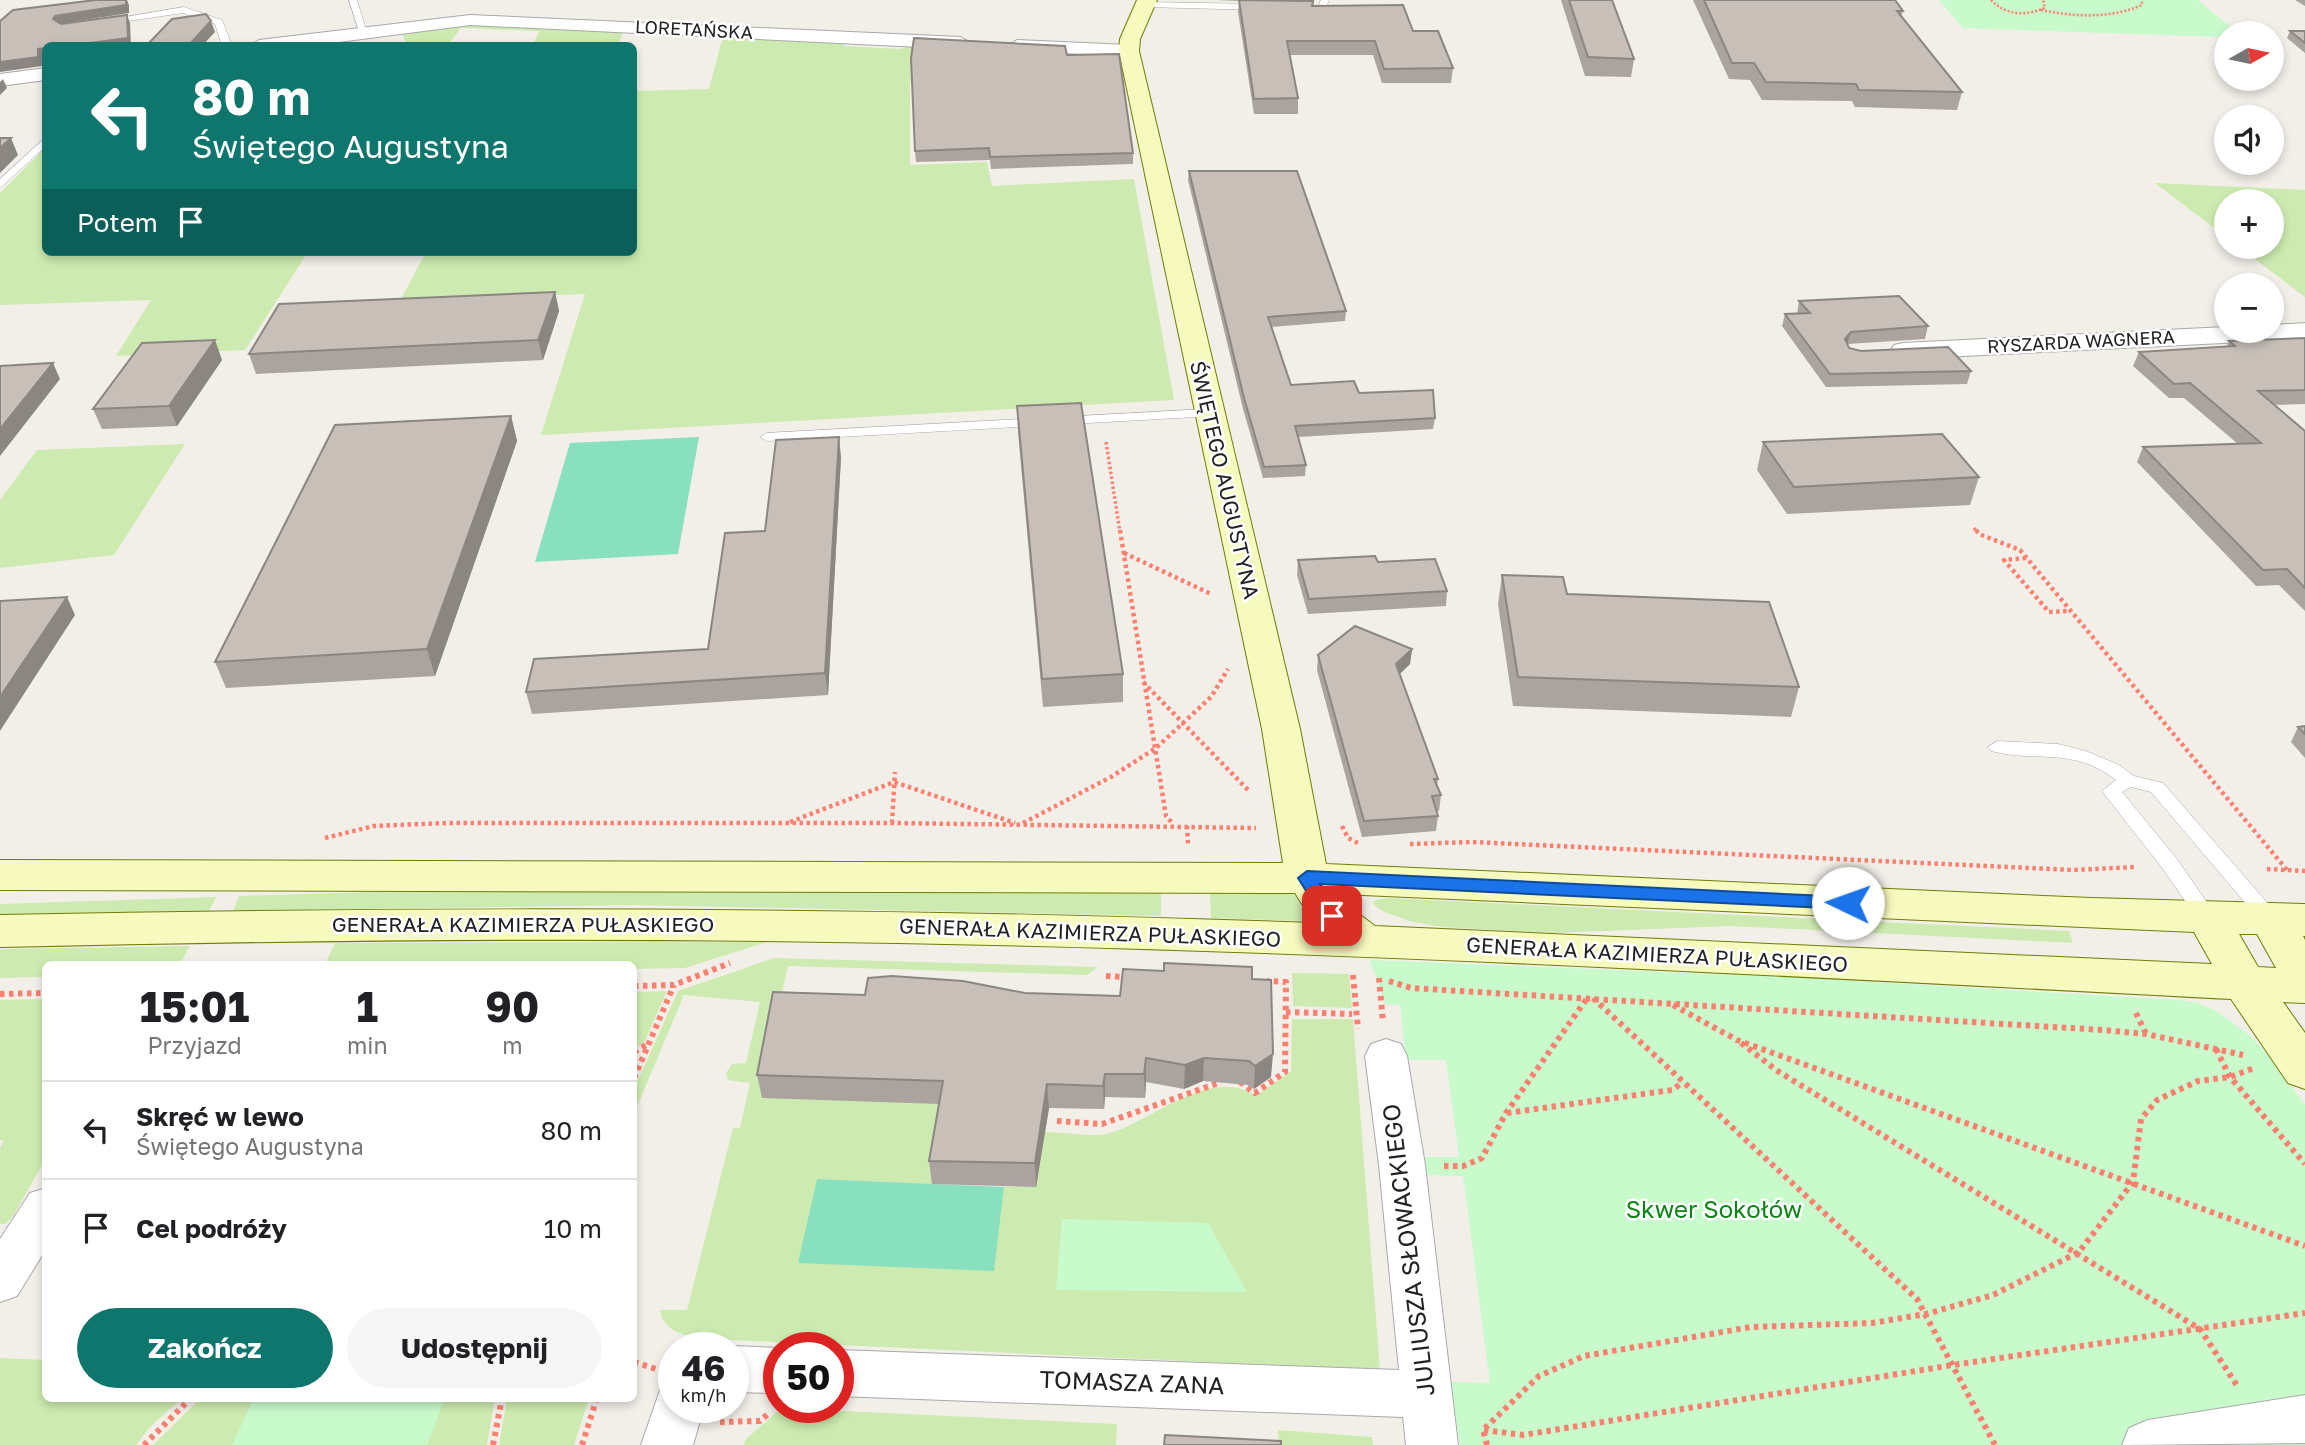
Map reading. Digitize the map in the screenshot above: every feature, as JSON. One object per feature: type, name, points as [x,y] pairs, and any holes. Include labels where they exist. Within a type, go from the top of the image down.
[{"type":"main road","name":"ŚWIĘTEGO AUGUSTYNA","points":[[1146,2],[1130,39],[1129,51],[1208,413],[1281,729],[1307,878],[1332,916],[1372,960]]},
{"type":"main road","points":[[0,875],[1307,878],[2208,919],[2288,920],[2305,978]]},
{"type":"main road","points":[[2208,919],[2244,982],[2283,1068]]},
{"type":"main road","name":"GENERAŁA KAZIMIERZA PUŁASKIEGO","points":[[0,931],[209,926],[711,924],[919,928],[1372,960],[2244,982],[2305,986]]},
{"type":"street","name":"LORETAŃSKA","points":[[287,42],[455,20],[490,20],[1129,51]]},
{"type":"street","points":[[0,80],[42,75]]},
{"type":"street","name":"RYSZARDA WAGNERA","points":[[1884,351],[2305,331]]},
{"type":"street","name":"JULIUSZA SŁOWACKIEGO","points":[[1386,1056],[1402,1165],[1429,1424]]},
{"type":"street","points":[[0,1281],[42,1213]]},
{"type":"street","name":"TOMASZA ZANA","points":[[854,1374],[1429,1424]]},
{"type":"street","points":[[2148,1445],[2285,1422]]},
{"type":"lane","points":[[353,0],[365,31]]},
{"type":"lane","points":[[1292,8],[1322,8],[1325,0]]},
{"type":"lane","points":[[1146,2],[1269,8]]},
{"type":"lane","points":[[91,23],[184,10],[219,22],[226,42]]},
{"type":"lane","points":[[0,185],[42,144]]},
{"type":"lane","points":[[767,437],[1208,413]]},
{"type":"lane","points":[[1997,747],[2058,750],[2086,757],[2113,769],[2128,781],[2157,787],[2288,920]]},
{"type":"lane","points":[[2128,781],[2111,791],[2170,864],[2208,919]]},
{"type":"path","points":[[1990,0],[1998,9],[2008,12],[2020,14],[2041,10],[2081,16],[2129,12],[2142,5],[2142,0]]},
{"type":"path","points":[[2041,10],[2046,4],[2043,0]]},
{"type":"path","points":[[1103,419],[1142,681],[1166,816],[1174,825]]},
{"type":"path","points":[[1974,528],[1979,534],[2020,550],[2288,871]]},
{"type":"path","points":[[1123,553],[1213,595],[1210,582]]},
{"type":"path","points":[[2027,558],[2004,560],[2049,612],[2070,611]]},
{"type":"path","points":[[785,824],[894,782],[1020,825],[1111,777],[1156,748],[1182,721],[1211,697],[1228,668],[1231,681]]},
{"type":"path","points":[[1142,681],[1252,794]]},
{"type":"path","points":[[892,823],[895,772]]},
{"type":"path","points":[[1250,828],[1255,816]]},
{"type":"path","points":[[340,834],[374,826],[398,824],[892,823],[1263,828]]},
{"type":"path","points":[[1342,828],[1348,838],[1366,845]]},
{"type":"path","points":[[1406,844],[1472,842],[2073,870],[2141,866]]},
{"type":"path","points":[[2260,868],[2305,871]]},
{"type":"path","points":[[1372,960],[1411,988],[2103,1030],[2146,1034],[2249,1056]]},
{"type":"path","points":[[637,986],[674,985],[698,974]]},
{"type":"path","points":[[1106,976],[1133,977]]},
{"type":"path","points":[[1057,1121],[1102,1124],[1220,1082],[1240,1082],[1255,1093],[1285,1072],[1286,982],[1258,981]]},
{"type":"path","points":[[637,1071],[674,985]]},
{"type":"path","points":[[0,994],[42,993]]},
{"type":"path","points":[[1590,997],[1917,1299],[1995,1445]]},
{"type":"path","points":[[1402,1165],[1463,1166],[1482,1158],[1506,1113],[1590,997]]},
{"type":"path","points":[[1670,1003],[1738,1040],[2305,1246]]},
{"type":"path","points":[[1286,1012],[1352,1014]]},
{"type":"path","points":[[1738,1040],[1776,1070],[2200,1328],[2285,1422]]},
{"type":"path","points":[[637,1050],[649,1043]]},
{"type":"path","points":[[2216,1049],[2230,1077],[2305,1164]]},
{"type":"path","points":[[1483,1430],[1539,1376],[1584,1356],[1751,1327],[1872,1323],[1926,1314],[1993,1295],[2079,1252],[2133,1182],[2141,1119],[2158,1100],[2198,1081],[2283,1068]]},
{"type":"path","points":[[1506,1113],[1672,1090],[1682,1083]]},
{"type":"path","points":[[1429,1424],[1523,1435],[1953,1365],[2305,1312]]},
{"type":"path","points":[[144,1445],[187,1402]]},
{"type":"path","points":[[493,1445],[501,1402]]},
{"type":"path","points":[[582,1445],[596,1402]]},
{"type":"path","points":[[684,1425],[760,1421],[763,1418]]},
{"type":"path","points":[[1483,1430],[1487,1445]]},
{"type":"green space","points":[[1939,0],[2198,0],[2223,21],[2214,21],[2214,37],[1963,28]]},
{"type":"green space","points":[[453,23],[623,32],[619,42],[535,42],[539,31],[461,28],[450,42],[406,42],[401,30]]},
{"type":"green space","points":[[723,36],[899,49],[913,46],[910,165],[987,162],[992,186],[1134,179],[1174,400],[541,435],[585,294],[400,301],[424,256],[637,256],[637,91],[709,89]]},
{"type":"green space","points":[[42,151],[42,256],[305,256],[245,350],[116,356],[151,300],[0,305],[0,193]]},
{"type":"green space","points":[[2155,183],[2284,189],[2214,189],[2214,228]]},
{"type":"green space","points":[[2284,189],[2305,190],[2305,297],[2284,281],[2284,273],[2273,273],[2255,259],[2284,259]]},
{"type":"green space","points":[[699,437],[678,554],[535,562],[570,443]]},
{"type":"green space","points":[[185,444],[114,555],[0,568],[0,500],[37,450]]},
{"type":"green space","points":[[441,890],[1161,890],[1161,916],[637,905],[233,911],[239,896]]},
{"type":"green space","points":[[1210,890],[1292,893],[1301,906],[1301,921],[1211,918]]},
{"type":"green space","points":[[216,897],[209,911],[0,914],[0,904]]},
{"type":"green space","points":[[1388,898],[2069,931],[2073,943],[1731,926],[1552,933],[1443,927],[1413,922],[1384,912],[1373,904],[1375,900]]},
{"type":"green space","points":[[767,942],[685,968],[637,969],[637,961],[326,961],[335,943]]},
{"type":"green space","points":[[190,946],[182,961],[42,961],[42,977],[0,978],[0,949]]},
{"type":"green space","points":[[774,958],[1098,967],[1087,975],[788,966],[777,1015],[946,1104],[932,1184],[818,1179],[993,1271],[1004,1187],[1036,1186],[1045,1132],[1087,1135],[1110,1133],[1183,1098],[1221,1087],[1239,1088],[1256,1096],[1291,1071],[1292,1019],[1353,1019],[1380,1370],[854,1346],[854,1332],[763,1332],[763,1341],[749,1341],[749,1332],[677,1332],[667,1325],[660,1310],[687,1310],[733,1128],[740,1128],[750,1083],[728,1080],[726,1073],[732,1064],[746,1063],[760,1002],[684,995],[637,1107],[637,1082],[678,991]]},
{"type":"green space","name":"Skwer Sokołów","points":[[1370,960],[1787,977],[2179,1000],[2198,1003],[2218,1012],[2264,1050],[2305,1105],[2305,1445],[1460,1445],[1448,1382],[1490,1383],[1463,1176],[1426,1175],[1423,1157],[1459,1157],[1446,1060],[1406,1060],[1400,1005],[1385,1004]]},
{"type":"green space","points":[[1292,973],[1349,974],[1352,1008],[1293,1006]]},
{"type":"green space","points":[[667,991],[644,1043],[637,1047],[637,992]]},
{"type":"green space","points":[[42,999],[42,1165],[13,1216],[5,1224],[0,1224],[0,1148],[4,1141],[0,1140],[0,1000]]},
{"type":"green space","points":[[817,1179],[1004,1187],[994,1271],[798,1263]]},
{"type":"green space","points":[[1062,1219],[1208,1223],[1247,1292],[1056,1290]]},
{"type":"green space","points":[[0,1358],[42,1360],[42,1402],[178,1402],[149,1428],[136,1445],[0,1445]]},
{"type":"green space","points":[[197,1402],[494,1402],[487,1445],[153,1445]]},
{"type":"green space","points":[[252,1402],[443,1402],[427,1445],[232,1445]]},
{"type":"green space","points":[[506,1402],[588,1402],[574,1445],[499,1445]]},
{"type":"green space","points":[[854,1411],[1117,1424],[1116,1445],[744,1445],[745,1440],[764,1423],[854,1423]]},
{"type":"green space","points":[[1278,1430],[1372,1437],[1373,1445],[1279,1445]]},
{"type":"building","points":[[96,0],[126,0],[126,5],[55,16],[53,19],[61,24],[127,15],[128,38],[98,42],[42,42],[38,57],[0,62],[0,21],[13,10]]},
{"type":"building","points":[[1239,0],[1313,1],[1312,6],[1403,5],[1413,31],[1438,31],[1453,68],[1384,69],[1375,41],[1287,41],[1298,98],[1254,99]]},
{"type":"building","points":[[1569,0],[1612,0],[1634,59],[1588,57]]},
{"type":"building","points":[[1704,0],[1895,0],[1903,11],[1897,11],[1962,92],[1859,90],[1856,84],[1766,82],[1754,63],[1732,63]]},
{"type":"building","points":[[206,14],[211,21],[192,42],[150,42],[172,19]]},
{"type":"building","points":[[2290,31],[2305,31],[2305,43]]},
{"type":"building","points":[[914,38],[1065,46],[1067,55],[1119,54],[1133,153],[990,157],[989,148],[915,151],[911,58]]},
{"type":"building","points":[[0,138],[11,138],[0,148]]},
{"type":"building","points":[[1189,171],[1297,171],[1346,311],[1268,317],[1291,385],[1354,381],[1359,393],[1433,390],[1435,418],[1295,426],[1306,465],[1264,467],[1244,398]]},
{"type":"building","points":[[555,292],[538,340],[249,354],[279,304]]},
{"type":"building","points":[[1899,296],[1928,326],[1851,332],[1845,339],[1849,348],[1861,351],[1948,347],[1971,371],[1830,374],[1785,314],[1810,313],[1799,301]]},
{"type":"building","points":[[2305,338],[2305,390],[2258,391],[2305,431],[2305,588],[2287,569],[2263,570],[2143,447],[2261,443],[2190,383],[2174,384],[2139,352],[2235,346],[2231,343],[2284,343],[2284,339]]},
{"type":"building","points":[[215,340],[169,406],[93,409],[142,343]]},
{"type":"building","points":[[53,363],[0,429],[0,366]]},
{"type":"building","points":[[1081,403],[1123,674],[1042,679],[1017,406]]},
{"type":"building","points":[[511,416],[427,649],[215,662],[335,425]]},
{"type":"building","points":[[1942,434],[1979,477],[1794,487],[1763,442]]},
{"type":"building","points":[[839,437],[825,673],[526,692],[534,659],[708,649],[725,533],[765,531],[776,440]]},
{"type":"building","points":[[1375,556],[1378,562],[1435,559],[1447,591],[1309,599],[1298,560]]},
{"type":"building","points":[[1502,575],[1563,577],[1567,594],[1769,602],[1799,687],[1518,677]]},
{"type":"building","points":[[67,597],[0,697],[0,601]]},
{"type":"building","points":[[1355,626],[1412,649],[1396,664],[1438,779],[1434,779],[1441,795],[1432,796],[1438,816],[1364,821],[1318,655]]},
{"type":"building","points":[[1164,963],[1252,967],[1252,979],[1271,980],[1273,1054],[1255,1066],[1249,1061],[1204,1058],[1185,1065],[1146,1058],[1144,1074],[1105,1074],[1103,1086],[1047,1084],[1035,1163],[929,1161],[943,1081],[757,1075],[773,992],[865,995],[868,978],[892,976],[963,981],[1025,993],[1120,996],[1123,969],[1164,971]]},
{"type":"building","points":[[1165,1435],[1281,1441],[1281,1445],[1164,1445]]},
{"type":"route","points":[[1332,916],[1307,878],[1848,903]]}]
